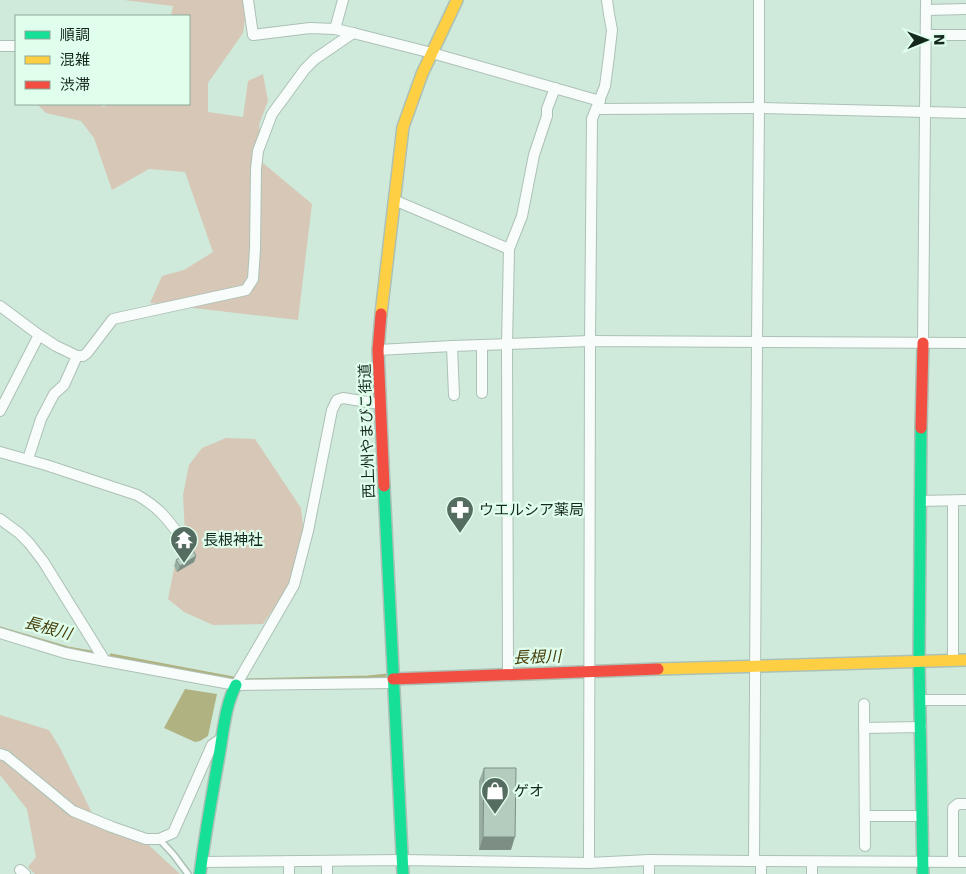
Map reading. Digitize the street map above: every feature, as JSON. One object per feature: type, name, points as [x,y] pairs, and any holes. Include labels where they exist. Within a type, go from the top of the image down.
[{"type":"main road","name":"西上州やまびこ街道","points":[[403,874],[378,350],[403,127],[422,74],[457,0]]},
{"type":"main road","points":[[923,342],[919,661],[923,868]]},
{"type":"main road","points":[[394,681],[589,671],[966,660]]},
{"type":"main road","points":[[200,874],[202,850],[222,738],[231,694],[236,685]]},
{"type":"street","points":[[248,0],[253,35],[310,28],[335,29],[432,52],[555,88],[599,105],[966,113]]},
{"type":"street","points":[[335,29],[343,0]]},
{"type":"street","points":[[589,862],[592,119],[605,86],[612,30],[608,0]]},
{"type":"street","points":[[759,0],[755,666],[757,861],[761,874]]},
{"type":"street","points":[[923,342],[926,5],[966,8]]},
{"type":"street","points":[[0,306],[56,346],[77,356],[83,356],[113,319],[246,290],[253,279],[258,151],[272,114],[305,69],[315,59],[353,33]]},
{"type":"street","points":[[926,35],[966,35]]},
{"type":"street","points":[[0,46],[15,46]]},
{"type":"street","points":[[508,674],[507,344],[509,249],[522,216],[534,156],[555,88]]},
{"type":"street","points":[[394,200],[509,249]]},
{"type":"street","points":[[0,411],[39,335]]},
{"type":"street","points":[[378,350],[590,341],[966,343]]},
{"type":"street","points":[[482,345],[482,393]]},
{"type":"street","points":[[452,346],[454,396]]},
{"type":"street","points":[[28,459],[41,419],[54,394],[64,385],[77,356]]},
{"type":"street","points":[[236,685],[294,585],[308,530],[332,410],[337,400],[343,398],[380,404]]},
{"type":"street","points":[[0,452],[28,459],[137,495],[149,502],[164,515],[180,536]]},
{"type":"street","points":[[953,500],[953,660]]},
{"type":"street","points":[[920,501],[966,500]]},
{"type":"street","points":[[0,519],[19,533],[43,561],[105,661]]},
{"type":"street","points":[[0,633],[65,653],[236,685],[394,681]]},
{"type":"street","points":[[920,700],[966,700]]},
{"type":"street","points":[[864,704],[865,846]]},
{"type":"street","points":[[864,728],[920,727]]},
{"type":"street","points":[[0,754],[6,756],[73,811],[146,839],[159,839],[173,833],[212,745],[222,738]]},
{"type":"street","points":[[953,862],[953,808],[958,804],[966,804]]},
{"type":"street","points":[[865,816],[922,816]]},
{"type":"street","points":[[327,874],[328,860]]},
{"type":"street","points":[[202,862],[328,860],[589,862],[649,860],[812,862],[923,868],[953,862],[966,862]]},
{"type":"street","points":[[649,860],[649,874]]},
{"type":"street","points":[[289,861],[289,874]]},
{"type":"street","points":[[812,862],[812,874]]},
{"type":"lane","points":[[159,839],[188,874]]},
{"type":"shaded area","points":[[124,0],[243,0],[245,20],[243,33],[208,83],[208,112],[243,117],[248,81],[263,74],[268,101],[259,125],[263,163],[312,204],[298,320],[150,303],[162,276],[184,270],[213,252],[185,172],[149,169],[112,190],[94,138],[81,121],[46,113],[38,105],[100,105],[104,107],[106,105],[190,105],[190,15],[171,15],[173,6]]},
{"type":"shaded area","points":[[226,438],[255,439],[301,508],[304,535],[295,577],[263,624],[213,625],[184,612],[168,599],[174,569],[186,552],[183,495],[189,465],[202,448]]},
{"type":"shaded area","points":[[185,689],[217,694],[208,736],[200,741],[195,742],[164,728]]},
{"type":"shaded area","points":[[0,715],[49,730],[92,813],[140,837],[180,874],[35,874],[28,867],[36,857],[27,809],[0,775]]},
{"type":"building","points":[[193,550],[196,556],[180,566],[176,560]]},
{"type":"building","name":"ゲオ","points":[[484,768],[516,768],[515,837],[483,837]]},
{"type":"waterway","name":"長根川","points":[[0,628],[68,648],[91,652]]},
{"type":"waterway","name":"長根川","points":[[111,655],[244,680],[388,675]]},
{"type":"traffic: fast","points":[[921,428],[919,661],[923,874]]},
{"type":"traffic: fast","points":[[384,486],[403,874]]},
{"type":"traffic: fast","points":[[200,874],[225,720],[229,701],[236,685]]},
{"type":"traffic: slow","points":[[381,314],[403,127],[422,74],[457,0]]},
{"type":"traffic: slow","points":[[658,669],[966,660]]},
{"type":"traffic: jam","points":[[381,314],[378,350],[384,486]]},
{"type":"traffic: jam","points":[[921,428],[923,343]]},
{"type":"traffic: jam","points":[[393,679],[658,669]]},
{"type":"place","name":"ウエルシア薬局","points":[[460,534]]},
{"type":"place","name":"長根神社","points":[[184,564]]},
{"type":"place","name":"ゲオ","points":[[495,815]]}]
